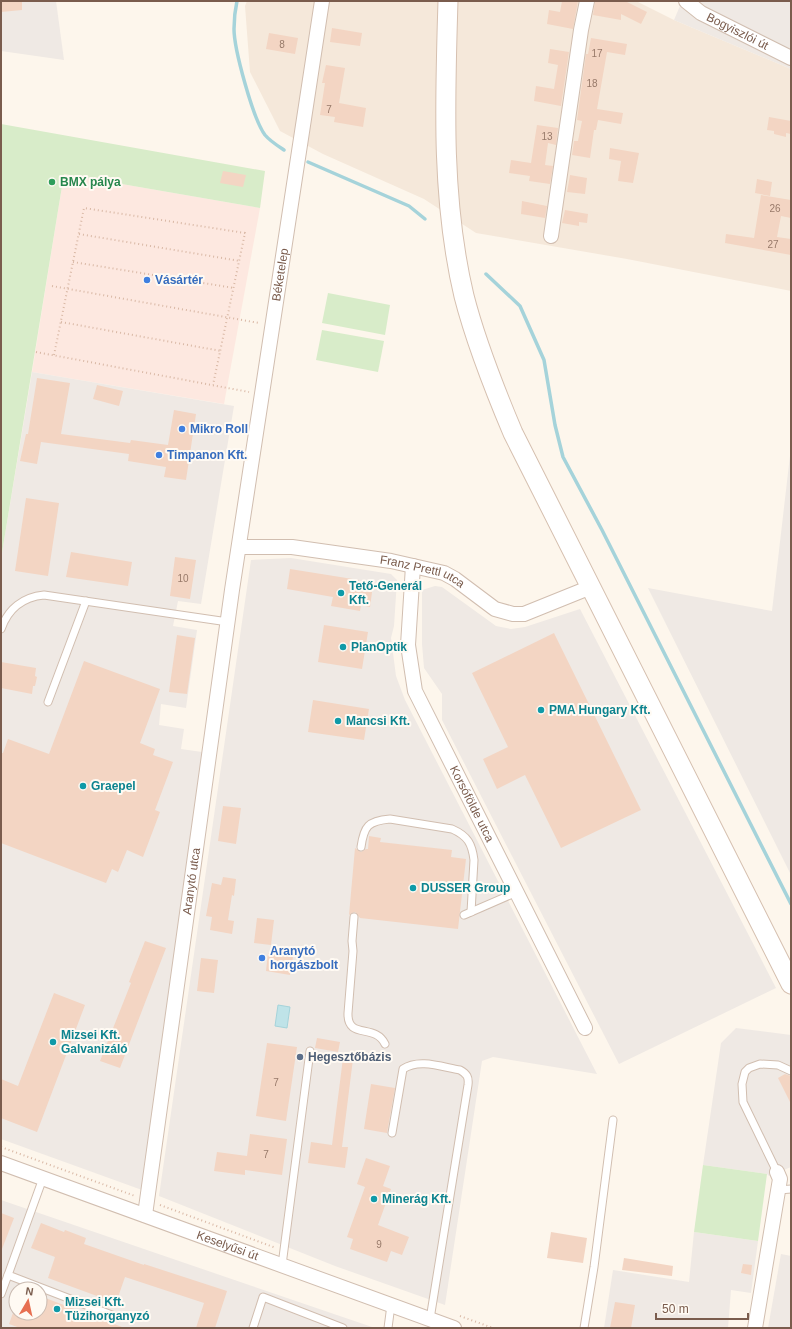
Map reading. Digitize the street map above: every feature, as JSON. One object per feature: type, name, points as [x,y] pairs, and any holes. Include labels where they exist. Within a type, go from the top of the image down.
[{"type":"main road","points":[[448,1],[445,103],[446,159],[449,201],[464,296],[481,352],[513,433],[791,984]]},
{"type":"street","name":"Béketelep","points":[[239,547],[322,1]]},
{"type":"street","points":[[551,236],[581,30],[587,1]]},
{"type":"street","name":"Bogyiszlói út","points":[[686,1],[701,13],[791,58]]},
{"type":"street","name":"Franz Prettl utca","points":[[239,547],[292,547],[391,561],[444,573],[455,579],[495,610],[513,614],[524,614],[591,587]]},
{"type":"street","name":"Aranytó utca","points":[[145,1215],[239,547]]},
{"type":"street","name":"Korsófölde utca","points":[[413,566],[408,645],[416,691],[585,1028]]},
{"type":"street","name":"Keselyűsi út","points":[[1,1163],[430,1319],[457,1322]]},
{"type":"street","points":[[756,1328],[785,1189],[777,1172]]},
{"type":"lane","points":[[1,629],[4,621],[15,606],[34,596],[44,595],[228,622]]},
{"type":"lane","points":[[48,702],[86,601]]},
{"type":"lane","points":[[361,847],[365,828],[375,821],[383,819],[390,818],[452,829],[459,832],[465,836],[469,842],[473,853],[474,860],[471,912]]},
{"type":"lane","points":[[464,915],[517,892]]},
{"type":"lane","points":[[354,917],[348,1013],[349,1021],[356,1029],[378,1034],[385,1044]]},
{"type":"lane","points":[[282,1265],[310,1051]]},
{"type":"lane","points":[[392,1133],[403,1069],[409,1064],[417,1063],[460,1070],[466,1073],[469,1079],[430,1319]]},
{"type":"lane","points":[[777,1172],[743,1102],[742,1084],[745,1072],[749,1068],[760,1064],[778,1065],[791,1071]]},
{"type":"lane","points":[[584,1328],[594,1267],[613,1120]]},
{"type":"lane","points":[[1,1294],[43,1178]]},
{"type":"lane","points":[[8,1275],[117,1317]]},
{"type":"lane","points":[[253,1328],[263,1297],[328,1325],[343,1328]]},
{"type":"lane","points":[[388,1328],[391,1305]]},
{"type":"path","points":[[54,355],[84,208],[246,233],[213,385]]},
{"type":"path","points":[[79,234],[240,261]]},
{"type":"path","points":[[73,262],[234,288]]},
{"type":"path","points":[[52,286],[272,326]]},
{"type":"path","points":[[61,322],[221,351]]},
{"type":"path","points":[[36,352],[262,394]]},
{"type":"path","points":[[1,1147],[284,1251]]},
{"type":"path","points":[[457,1322],[493,1328]]},
{"type":"shaded area","points":[[1,1],[56,1],[64,60],[1,51]]},
{"type":"shaded area","points":[[247,1],[636,1],[674,20],[791,69],[791,291],[627,259],[476,233],[424,199],[323,154],[280,131],[250,72],[245,6]]},
{"type":"shaded area","points":[[682,1],[791,1],[791,69],[674,20]]},
{"type":"shaded area","name":"Vásártér","points":[[64,174],[260,208],[224,404],[32,372]]},
{"type":"shaded area","points":[[32,372],[234,406],[201,604],[178,601],[173,626],[197,630],[186,708],[161,704],[159,725],[184,729],[181,749],[202,752],[142,1190],[1,1139],[1,559]]},
{"type":"shaded area","points":[[791,447],[791,875],[648,588],[772,611]]},
{"type":"shaded area","points":[[291,558],[391,574],[397,580],[394,626],[391,638],[396,676],[405,700],[597,1074],[493,1057],[482,1061],[445,1305],[335,1266],[159,1196],[251,560]]},
{"type":"shaded area","points":[[435,586],[442,587],[496,626],[511,629],[525,627],[580,609],[776,988],[619,1064],[442,720],[442,694],[424,668],[422,644],[422,590]]},
{"type":"shaded area","points":[[736,1028],[791,1035],[791,1167],[769,1176],[767,1174],[703,1165],[721,1043]]},
{"type":"shaded area","points":[[1,1200],[375,1328],[1,1328]]},
{"type":"shaded area","points":[[694,1232],[758,1241],[751,1293],[731,1290],[728,1328],[604,1328],[613,1270],[689,1282]]},
{"type":"shaded area","points":[[781,1254],[791,1256],[791,1328],[768,1328]]},
{"type":"green space","points":[[1,124],[265,171],[260,208],[64,174],[1,559]]},
{"type":"green space","points":[[328,293],[390,305],[385,335],[322,323]]},
{"type":"green space","points":[[322,330],[384,341],[378,372],[316,360]]},
{"type":"green space","points":[[703,1165],[767,1174],[758,1241],[694,1232]]},
{"type":"water","points":[[278,1005],[290,1007],[287,1028],[275,1026]]},
{"type":"building","points":[[1,1],[22,1],[22,10],[1,12]]},
{"type":"building","points":[[562,1],[578,1],[573,29],[547,24],[549,10],[560,12]]},
{"type":"building","points":[[595,1],[625,1],[647,12],[641,24],[621,14],[621,20],[593,15]]},
{"type":"building","points":[[332,28],[362,33],[360,46],[330,42]]},
{"type":"building","points":[[269,33],[298,38],[295,54],[266,49]]},
{"type":"building","points":[[591,38],[627,44],[625,55],[607,52],[597,109],[623,113],[621,124],[598,120],[596,130],[594,130],[590,158],[572,155],[574,141],[578,141],[582,121],[577,120],[586,54],[588,54]]},
{"type":"building","points":[[550,49],[569,52],[561,106],[534,101],[536,86],[554,89],[558,65],[548,63]]},
{"type":"building","points":[[326,65],[345,68],[339,103],[366,108],[363,127],[334,122],[335,117],[320,115],[325,83],[322,83]]},
{"type":"building","points":[[769,117],[791,121],[791,134],[786,133],[786,137],[774,134],[774,131],[767,130]]},
{"type":"building","points":[[537,125],[558,128],[556,145],[548,143],[545,165],[553,166],[550,184],[529,181],[530,176],[509,173],[511,160],[531,163]]},
{"type":"building","points":[[610,148],[639,153],[633,183],[618,181],[621,161],[609,159]]},
{"type":"building","points":[[223,171],[246,175],[243,187],[220,183]]},
{"type":"building","points":[[570,175],[587,178],[585,194],[567,192]]},
{"type":"building","points":[[757,179],[772,182],[770,196],[755,193]]},
{"type":"building","points":[[761,195],[791,200],[791,218],[781,216],[777,237],[791,239],[791,255],[725,243],[726,234],[754,238]]},
{"type":"building","points":[[522,201],[547,206],[545,218],[521,214]]},
{"type":"building","points":[[565,210],[588,214],[587,223],[579,222],[579,226],[562,223]]},
{"type":"building","points":[[37,378],[70,383],[61,434],[130,443],[131,440],[168,445],[174,410],[196,414],[186,480],[164,477],[166,467],[128,461],[129,454],[41,442],[37,464],[20,461],[26,434],[28,434]]},
{"type":"building","points":[[97,385],[123,391],[119,406],[93,399]]},
{"type":"building","points":[[26,498],[59,503],[48,576],[15,571]]},
{"type":"building","points":[[71,552],[132,562],[128,586],[66,577]]},
{"type":"building","points":[[175,557],[196,560],[190,599],[170,596]]},
{"type":"building","name":"Tető-Generál Kft.","points":[[290,569],[359,580],[358,583],[373,585],[370,607],[361,605],[360,611],[331,606],[333,597],[287,589]]},
{"type":"building","name":"PlanOptik","points":[[324,625],[368,632],[362,669],[318,662]]},
{"type":"building","name":"PMA Hungary Kft.","points":[[554,633],[641,810],[561,848],[525,775],[497,789],[483,759],[508,747],[472,673]]},
{"type":"building","points":[[177,635],[195,638],[187,694],[169,692]]},
{"type":"building","name":"Graepel","points":[[84,661],[160,689],[140,743],[155,749],[153,755],[173,762],[155,810],[160,812],[143,857],[127,850],[118,872],[112,869],[106,883],[1,843],[1,753],[3,753],[8,739],[49,754]]},
{"type":"building","points":[[1,662],[36,668],[35,676],[37,677],[35,686],[33,686],[32,694],[1,688]]},
{"type":"building","name":"Mancsi Kft.","points":[[313,700],[369,709],[364,740],[308,732]]},
{"type":"building","points":[[223,806],[241,808],[236,844],[218,841]]},
{"type":"building","name":"DUSSER Group","points":[[369,836],[381,838],[380,842],[452,850],[451,857],[466,859],[458,929],[360,918],[355,912],[349,915],[355,848],[361,852],[368,849]]},
{"type":"building","points":[[223,877],[236,879],[234,896],[232,895],[228,920],[234,921],[232,934],[210,930],[212,917],[206,916],[212,883],[221,885]]},
{"type":"building","points":[[257,918],[274,920],[271,945],[254,943]]},
{"type":"building","points":[[145,941],[166,948],[120,1068],[100,1061],[131,983],[129,982]]},
{"type":"building","points":[[268,953],[293,957],[290,975],[266,971]]},
{"type":"building","points":[[201,958],[218,960],[214,993],[197,991]]},
{"type":"building","name":"Mizsei Kft. Galvanizáló","points":[[54,993],[85,1005],[37,1132],[1,1118],[1,1079],[18,1086]]},
{"type":"building","points":[[317,1038],[340,1042],[338,1052],[315,1048]]},
{"type":"building","points":[[267,1043],[297,1047],[286,1121],[256,1116]]},
{"type":"building","points":[[343,1058],[353,1059],[342,1147],[348,1147],[345,1168],[308,1163],[311,1142],[332,1145]]},
{"type":"building","points":[[785,1074],[791,1076],[791,1104],[778,1078]]},
{"type":"building","points":[[371,1084],[395,1088],[387,1133],[364,1129]]},
{"type":"building","points":[[250,1134],[287,1139],[282,1175],[245,1170],[245,1175],[214,1171],[217,1152],[247,1156]]},
{"type":"building","points":[[366,1158],[390,1166],[383,1186],[391,1189],[378,1225],[409,1237],[402,1255],[391,1251],[387,1262],[350,1249],[353,1239],[347,1237],[365,1187],[357,1184]]},
{"type":"building","points":[[1,1213],[14,1218],[2,1249],[1,1249]]},
{"type":"building","points":[[41,1223],[64,1232],[65,1230],[86,1238],[84,1244],[144,1265],[227,1291],[215,1328],[196,1328],[204,1303],[125,1277],[116,1303],[48,1278],[55,1257],[31,1248]]},
{"type":"building","points":[[551,1232],[587,1238],[583,1263],[547,1258]]},
{"type":"building","points":[[624,1258],[673,1266],[672,1276],[622,1270]]},
{"type":"building","points":[[743,1264],[752,1265],[751,1275],[741,1273]]},
{"type":"building","name":"Mizsei Kft. Tüzihorganyzó","points":[[48,1299],[122,1328],[20,1328],[9,1324],[10,1321],[48,1321]]},
{"type":"building","points":[[615,1302],[635,1305],[631,1328],[610,1328]]},
{"type":"waterway","points":[[237,1],[234,22],[235,39],[250,100],[260,127],[265,135],[284,150]]},
{"type":"waterway","points":[[308,162],[409,206],[425,219]]},
{"type":"waterway","points":[[486,274],[520,306],[544,360],[555,425],[563,457],[602,530],[791,904]]},
{"type":"place","name":"BMX pálya","points":[[52,182]]},
{"type":"place","name":"Vásártér","points":[[147,280]]},
{"type":"place","name":"Mikro Roll","points":[[182,429]]},
{"type":"place","name":"Timpanon Kft.","points":[[159,455]]},
{"type":"place","name":"Tető-Generál Kft.","points":[[341,593]]},
{"type":"place","name":"PlanOptik","points":[[343,647]]},
{"type":"place","name":"PMA Hungary Kft.","points":[[541,710]]},
{"type":"place","name":"Mancsi Kft.","points":[[338,721]]},
{"type":"place","name":"Graepel","points":[[83,786]]},
{"type":"place","name":"DUSSER Group","points":[[413,888]]},
{"type":"place","name":"Aranytó horgászbolt","points":[[262,958]]},
{"type":"place","name":"Mizsei Kft. Galvanizáló","points":[[53,1042]]},
{"type":"place","name":"Hegesztőbázis","points":[[300,1057]]},
{"type":"place","name":"Minerág Kft.","points":[[374,1199]]},
{"type":"place","name":"Mizsei Kft. Tüzihorganyzó","points":[[57,1309]]}]
